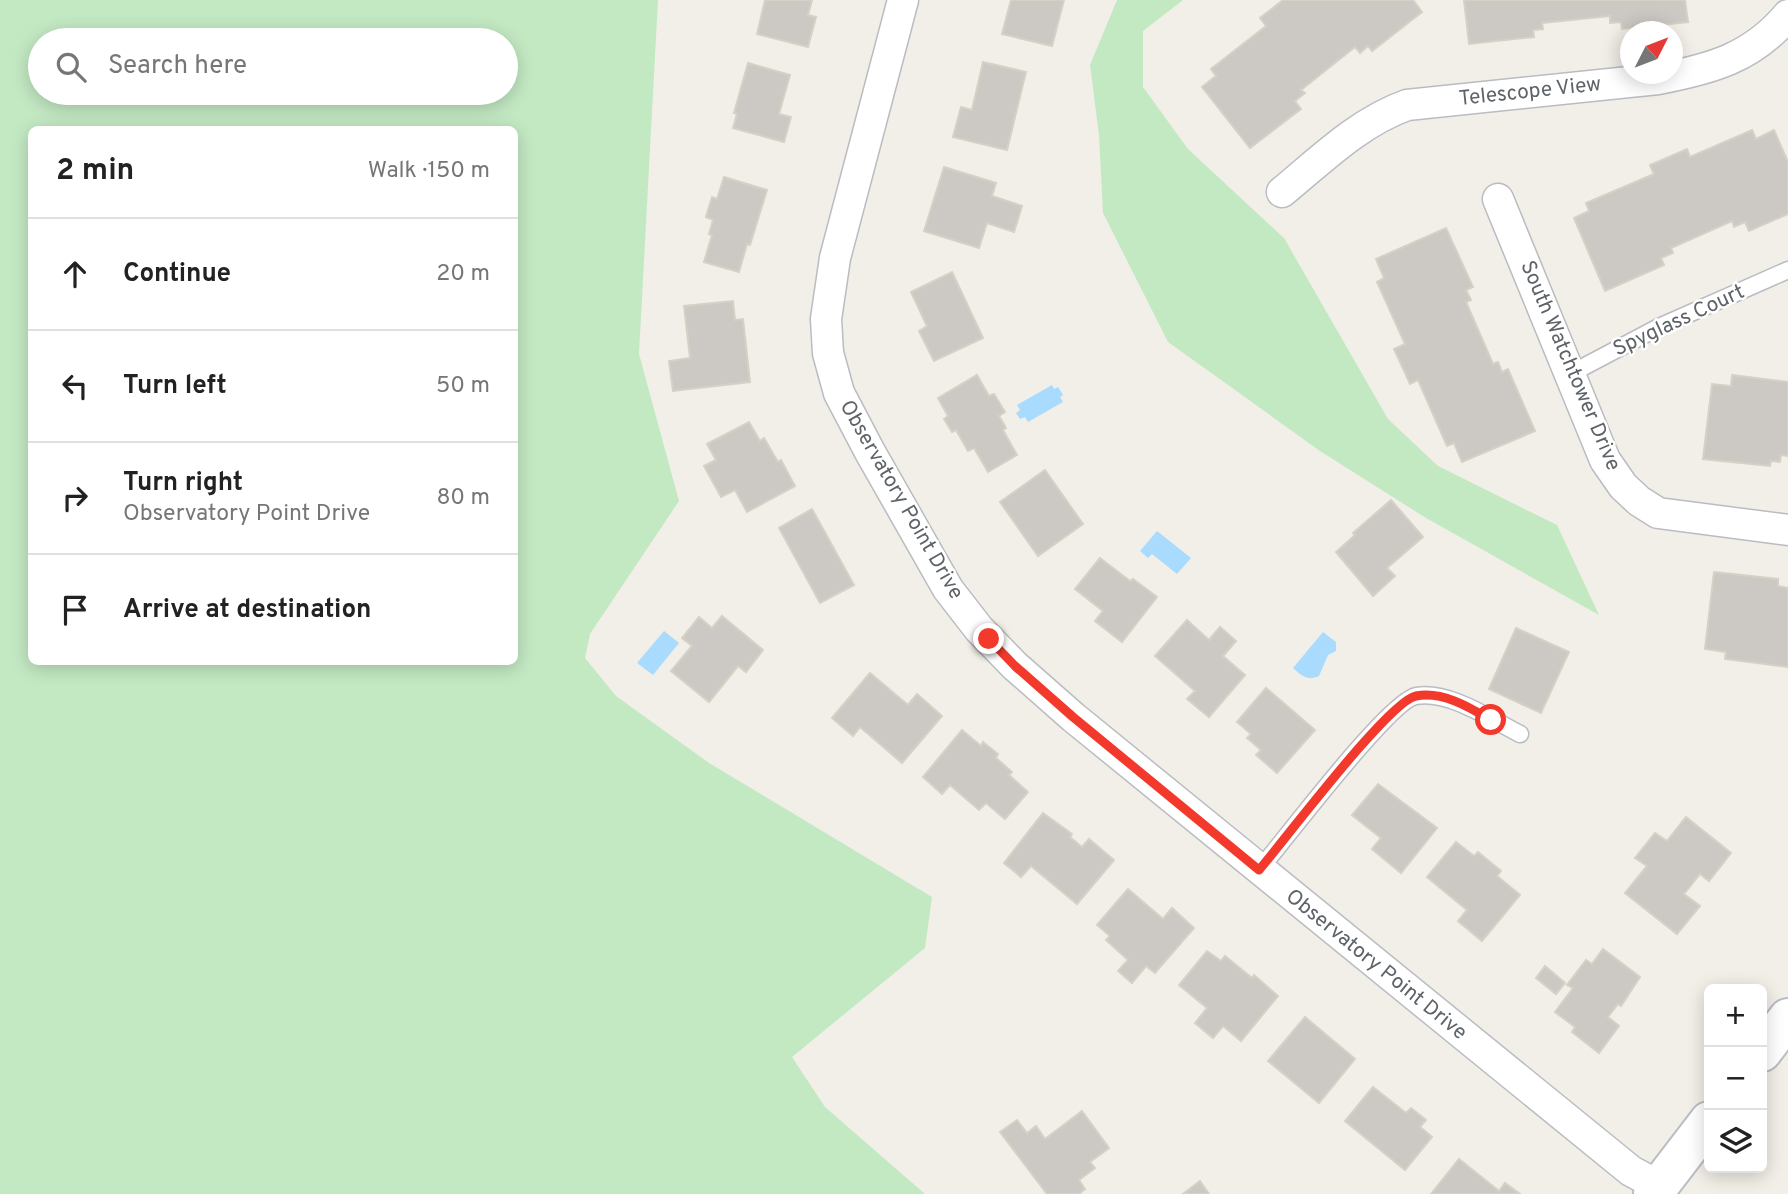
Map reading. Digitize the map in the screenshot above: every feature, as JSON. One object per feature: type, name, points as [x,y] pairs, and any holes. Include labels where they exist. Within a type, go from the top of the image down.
[{"type":"main road","points":[[1766,1047],[1788,1018]]},
{"type":"main road","points":[[1656,1190],[1704,1128]]},
{"type":"street","name":"Observatory Point Drive","points":[[903,0],[835,258],[826,319],[828,353],[839,393],[944,582],[979,629],[1015,666],[1073,717],[1656,1190]]},
{"type":"street","name":"Telescope View","points":[[1282,192],[1381,115],[1407,105],[1658,79],[1687,73],[1725,63],[1775,31],[1788,15]]},
{"type":"street","name":"South Watchtower Drive","points":[[1499,199],[1605,460],[1623,486],[1639,501],[1658,513],[1788,530]]},
{"type":"lane","name":"Spyglass Court","points":[[1570,374],[1659,327],[1788,270]]},
{"type":"lane","points":[[1259,870],[1381,722],[1407,699],[1417,696],[1441,696],[1520,734]]},
{"type":"green space","points":[[0,0],[658,0],[639,354],[679,501],[590,634],[585,658],[616,696],[709,763],[932,897],[925,948],[792,1057],[825,1107],[925,1194],[0,1194]]},
{"type":"green space","points":[[1117,0],[1183,0],[1143,31],[1143,87],[1188,149],[1284,238],[1388,419],[1438,466],[1557,525],[1599,615],[1426,518],[1320,451],[1168,342],[1103,213],[1099,135],[1090,65]]},
{"type":"water","points":[[1052,385],[1054,389],[1058,387],[1063,395],[1060,397],[1063,402],[1028,422],[1025,417],[1020,419],[1016,413],[1020,410],[1017,405]]},
{"type":"water","points":[[1157,531],[1191,558],[1177,574],[1152,554],[1148,558],[1140,551]]},
{"type":"water","points":[[664,631],[679,643],[653,675],[637,663]]},
{"type":"water","points":[[1323,632],[1336,642],[1336,651],[1328,655],[1319,676],[1305,677],[1293,668]]},
{"type":"building","points":[[765,0],[812,0],[808,15],[816,17],[808,47],[757,34]]},
{"type":"building","points":[[1011,0],[1064,0],[1052,46],[1002,34]]},
{"type":"building","points":[[1283,0],[1413,0],[1422,12],[1372,51],[1368,46],[1360,53],[1355,47],[1301,90],[1305,93],[1295,101],[1301,109],[1250,148],[1202,87],[1216,76],[1211,69],[1266,26],[1260,18]]},
{"type":"building","points":[[1464,0],[1685,0],[1688,22],[1610,23],[1610,16],[1542,23],[1543,29],[1533,30],[1534,37],[1469,44]]},
{"type":"building","points":[[983,62],[1026,72],[1007,150],[953,137],[961,107],[972,110]]},
{"type":"building","points":[[748,63],[790,75],[779,114],[791,117],[784,142],[733,128],[737,114],[734,113]]},
{"type":"building","points":[[1752,130],[1756,139],[1774,130],[1788,162],[1788,214],[1749,231],[1745,222],[1734,227],[1732,221],[1671,248],[1673,253],[1661,258],[1664,265],[1605,291],[1574,218],[1589,211],[1586,203],[1654,174],[1650,165],[1687,149],[1690,157]]},
{"type":"building","points":[[944,167],[996,183],[992,196],[1022,206],[1014,232],[987,223],[979,248],[924,231]]},
{"type":"building","points":[[724,177],[767,190],[739,272],[704,262],[712,235],[709,234],[713,220],[706,217],[712,197],[717,199]]},
{"type":"building","points":[[1446,228],[1473,287],[1466,290],[1471,300],[1466,302],[1493,364],[1498,362],[1502,372],[1508,369],[1535,431],[1462,462],[1454,443],[1447,446],[1418,380],[1410,384],[1394,349],[1405,344],[1377,282],[1384,278],[1376,259]]},
{"type":"building","points":[[952,272],[983,338],[934,361],[919,331],[927,326],[911,292]]},
{"type":"building","points":[[733,301],[735,320],[743,319],[750,382],[673,391],[669,361],[690,358],[684,306]]},
{"type":"building","points":[[977,375],[989,396],[994,394],[1005,412],[999,416],[1006,428],[1003,430],[1017,455],[988,472],[974,448],[968,451],[956,430],[952,432],[944,419],[948,416],[938,398]]},
{"type":"building","points":[[1732,375],[1788,382],[1788,456],[1781,455],[1780,462],[1771,461],[1770,466],[1703,459],[1712,384],[1731,386]]},
{"type":"building","points":[[749,422],[760,441],[764,438],[778,462],[781,460],[795,486],[747,512],[735,490],[721,497],[704,466],[716,460],[707,444]]},
{"type":"building","points":[[1045,470],[1083,524],[1038,556],[1000,502]]},
{"type":"building","points":[[1391,500],[1423,537],[1387,568],[1395,576],[1373,596],[1336,552],[1355,535],[1353,533]]},
{"type":"building","points":[[812,509],[854,585],[820,603],[779,528]]},
{"type":"building","points":[[1100,558],[1157,597],[1122,642],[1095,621],[1103,611],[1075,589]]},
{"type":"building","points":[[1714,572],[1778,579],[1778,586],[1788,588],[1788,667],[1725,659],[1726,652],[1705,649]]},
{"type":"building","points":[[722,616],[763,650],[746,672],[738,666],[709,702],[671,671],[692,646],[682,638],[699,617],[712,628]]},
{"type":"building","points":[[1187,620],[1209,640],[1220,627],[1236,641],[1223,656],[1245,675],[1209,717],[1187,699],[1195,691],[1155,656]]},
{"type":"building","points":[[1516,628],[1569,652],[1541,713],[1489,689]]},
{"type":"building","points":[[870,673],[908,705],[917,694],[942,716],[902,763],[860,727],[853,736],[832,718]]},
{"type":"building","points":[[1266,688],[1315,730],[1277,773],[1256,755],[1261,750],[1247,738],[1251,734],[1237,722]]},
{"type":"building","points":[[962,730],[981,746],[983,742],[998,754],[996,758],[1012,772],[1009,775],[1028,792],[1005,819],[986,803],[979,810],[950,785],[942,794],[923,777]]},
{"type":"building","points":[[1378,784],[1437,828],[1401,873],[1372,849],[1381,838],[1352,815]]},
{"type":"building","points":[[1043,813],[1072,834],[1070,837],[1082,847],[1089,839],[1114,860],[1077,904],[1031,866],[1021,877],[1004,863]]},
{"type":"building","points":[[1686,817],[1731,853],[1709,881],[1700,874],[1684,894],[1700,906],[1677,934],[1625,893],[1647,866],[1635,858],[1655,833],[1667,841]]},
{"type":"building","points":[[1456,842],[1474,856],[1478,852],[1501,871],[1497,876],[1520,895],[1482,941],[1458,921],[1467,910],[1427,877]]},
{"type":"building","points":[[1128,889],[1163,919],[1172,908],[1194,928],[1155,973],[1146,966],[1132,983],[1118,971],[1128,960],[1106,940],[1110,936],[1097,925]]},
{"type":"building","points":[[1603,949],[1640,977],[1621,1006],[1618,1004],[1608,1017],[1619,1026],[1599,1053],[1572,1032],[1575,1027],[1555,1012],[1573,988],[1567,985],[1586,960],[1592,964]]},
{"type":"building","points":[[1207,951],[1221,961],[1225,956],[1252,978],[1254,975],[1278,996],[1241,1041],[1223,1026],[1213,1038],[1195,1023],[1207,1008],[1179,985]]},
{"type":"building","points":[[1545,966],[1565,983],[1556,994],[1536,978]]},
{"type":"building","points":[[1305,1017],[1355,1059],[1319,1103],[1268,1061]]},
{"type":"building","points":[[1373,1087],[1406,1113],[1411,1108],[1426,1120],[1420,1127],[1432,1137],[1405,1170],[1345,1121]]},
{"type":"building","points":[[1082,1111],[1109,1148],[1090,1162],[1095,1168],[1079,1180],[1085,1189],[1079,1194],[1047,1194],[1000,1132],[1017,1120],[1027,1133],[1036,1126],[1045,1139]]},
{"type":"building","points":[[1459,1159],[1499,1191],[1505,1183],[1520,1194],[1431,1194]]},
{"type":"building","points":[[1200,1181],[1209,1194],[1183,1194]]},
{"type":"route","points":[[989,639],[1073,717],[1259,870],[1381,722],[1407,699],[1417,696],[1441,696],[1491,720]]}]
